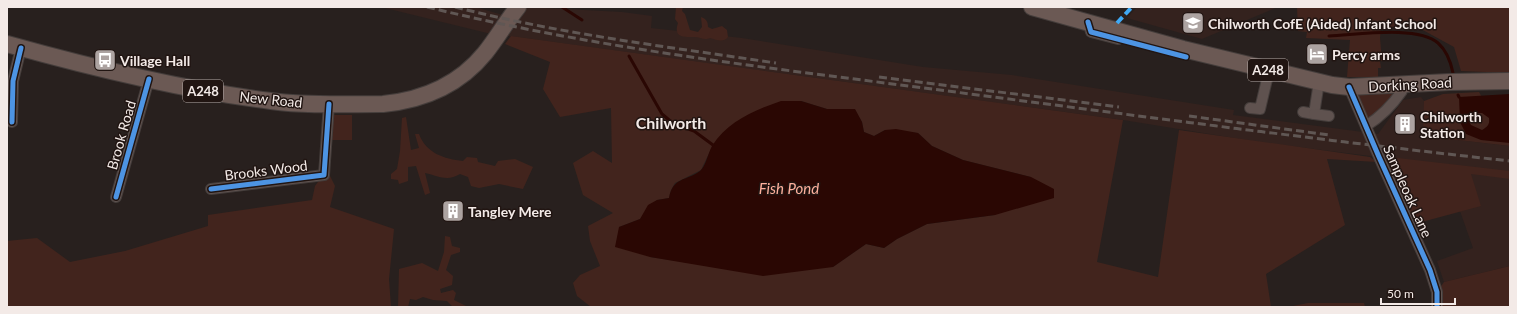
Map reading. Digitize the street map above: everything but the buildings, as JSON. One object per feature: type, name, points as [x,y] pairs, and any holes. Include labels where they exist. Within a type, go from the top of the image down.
[{"type":"main road","name":"New Road","points":[[14,46],[149,79],[209,92],[272,102],[383,104],[401,102],[436,92],[450,85],[468,71],[486,52],[507,20],[518,7]]},
{"type":"main road","name":"Dorking Road","points":[[1032,7],[1088,22],[1144,42],[1319,82],[1349,87],[1510,81]]},
{"type":"street","points":[[1144,42],[1186,57]]},
{"type":"street","points":[[12,122],[14,46]]},
{"type":"street","points":[[1259,109],[1269,71]]},
{"type":"street","name":"Brook Road","points":[[116,198],[149,79]]},
{"type":"street","points":[[1314,114],[1319,82]]},
{"type":"street","points":[[1366,126],[1377,118],[1399,96],[1402,91],[1401,84]]},
{"type":"street","name":"Sampleoak Lane","points":[[1349,87],[1430,270],[1437,292],[1437,307]]},
{"type":"street","name":"Brooks Wood","points":[[211,189],[324,175],[329,104]]},
{"type":"street","points":[[1303,112],[1329,116]]},
{"type":"shaded area","points":[[381,7],[475,7],[510,17],[521,16],[527,7],[622,12],[652,16],[651,28],[742,38],[923,67],[1012,75],[1234,110],[1233,115],[1378,134],[1403,100],[1421,97],[1424,101],[1424,136],[1510,146],[1510,266],[1444,282],[1437,261],[1473,248],[1460,211],[1481,205],[1389,163],[1386,158],[1265,143],[1123,120],[487,33]]},
{"type":"shaded area","points":[[676,7],[683,7],[682,11],[685,14],[690,30],[698,32],[702,27],[701,17],[706,20],[708,27],[712,29],[722,26],[727,30],[728,37],[724,40],[720,40],[680,36],[677,32],[678,23],[675,19]]},
{"type":"shaded area","name":"Chilworth CofE (Aided) Infant School","points":[[1137,7],[1278,7],[1202,39],[1127,18]]},
{"type":"shaded area","points":[[1297,7],[1510,7],[1510,73],[1461,71],[1454,47],[1421,29],[1381,26],[1380,38],[1382,61],[1380,61],[1381,68],[1378,68],[1378,77],[1347,77],[1350,40],[1306,38],[1307,32],[1298,31]]},
{"type":"shaded area","points":[[511,36],[1123,120],[1097,262],[1158,277],[1179,130],[1370,157],[1377,162],[1327,159],[1345,225],[1266,274],[1271,307],[591,307],[577,296],[573,283],[580,275],[600,266],[590,241],[588,226],[613,213],[583,195],[573,163],[593,151],[612,163],[611,108],[560,117],[543,89],[550,62],[505,44]],"holes":[[[801,101],[827,109],[855,110],[862,122],[864,132],[874,136],[885,130],[918,133],[932,146],[963,160],[1031,177],[995,215],[927,224],[897,239],[884,248],[866,244],[833,267],[690,263],[650,257],[619,227],[640,219],[657,200],[669,198],[675,183],[701,170],[713,145]]]},
{"type":"shaded area","points":[[1349,87],[1402,91],[1370,124]]},
{"type":"shaded area","points":[[1479,92],[1498,126],[1510,127],[1510,146],[1423,136],[1424,101],[1443,94]]},
{"type":"shaded area","points":[[332,115],[352,115],[352,140],[331,140]]},
{"type":"shaded area","points":[[406,117],[411,150],[419,148],[415,134],[419,134],[426,146],[436,154],[449,159],[463,161],[467,157],[477,158],[478,162],[495,166],[498,161],[515,159],[533,167],[523,189],[499,184],[479,188],[471,186],[468,177],[460,174],[447,178],[425,173],[430,193],[425,195],[416,166],[408,167],[408,181],[399,184],[398,180],[391,179],[391,174],[397,169],[400,151],[402,118]]},
{"type":"shaded area","points":[[1389,157],[1510,171],[1510,179],[1471,174],[1481,206],[1418,223],[1405,214],[1379,158]]},
{"type":"shaded area","points":[[327,170],[335,186],[330,207],[394,229],[389,279],[391,307],[7,307],[7,241],[37,238],[70,262],[125,251],[208,226],[208,215],[312,200],[315,186]]},
{"type":"shaded area","points":[[445,236],[450,237],[452,246],[460,248],[460,252],[451,255],[446,270],[453,276],[452,285],[440,289],[441,293],[453,290],[456,293],[454,300],[468,307],[453,307],[447,301],[433,300],[423,297],[416,300],[410,299],[408,307],[398,307],[399,269],[422,263],[438,271],[444,252]]},
{"type":"shaded area","points":[[1510,266],[1510,307],[1437,307],[1437,292],[1444,282]]},
{"type":"shaded area","points":[[1308,303],[1364,303],[1365,307],[1288,307]]},
{"type":"water","points":[[1510,94],[1510,143],[1481,140],[1466,134],[1460,122],[1459,97]],"holes":[[[1474,113],[1482,113],[1489,118],[1488,126],[1482,130],[1471,125],[1468,119],[1469,115]]]},
{"type":"water","name":"Fish Pond","points":[[781,101],[801,101],[827,109],[855,109],[862,122],[864,132],[874,136],[885,130],[896,129],[918,133],[932,146],[963,160],[1031,177],[1054,189],[1054,198],[995,215],[927,224],[897,239],[884,248],[866,244],[833,267],[763,276],[650,257],[615,247],[619,227],[640,219],[648,205],[657,200],[669,198],[671,191],[677,183],[700,171],[718,137],[734,123],[762,108]]},
{"type":"waterway","points":[[562,7],[582,20]]},
{"type":"waterway","points":[[1329,36],[1386,32],[1416,34],[1428,37],[1438,43],[1446,53],[1453,73]]},
{"type":"waterway","points":[[629,56],[662,114],[674,124],[694,131],[713,145]]},
{"type":"railway","points":[[427,7],[552,34],[678,55],[1221,126],[1510,161]]},
{"type":"railway","points":[[455,7],[495,17],[574,32],[776,63]]},
{"type":"railway","points":[[879,77],[1119,107]]},
{"type":"railway","points":[[1189,116],[1329,135]]},
{"type":"marked path","points":[[1117,23],[1132,7]]},
{"type":"cycle path","points":[[1088,22],[1091,32],[1186,57]]},
{"type":"cycle path","points":[[12,122],[13,81],[21,48]]},
{"type":"cycle path","points":[[116,197],[149,79]]},
{"type":"cycle path","points":[[1349,87],[1430,270],[1437,292],[1437,307]]},
{"type":"cycle path","points":[[211,189],[324,175],[329,104]]},
{"type":"place","name":"Chilworth CofE (Aided) Infant School","points":[[1193,23]]},
{"type":"place","name":"Percy arms","points":[[1317,54]]},
{"type":"place","name":"Village Hall","points":[[105,60]]},
{"type":"place","name":"Chilworth Station","points":[[1405,124]]},
{"type":"place","name":"Tangley Mere","points":[[453,211]]},
{"type":"district","name":"Chilworth","points":[[671,122]]}]
